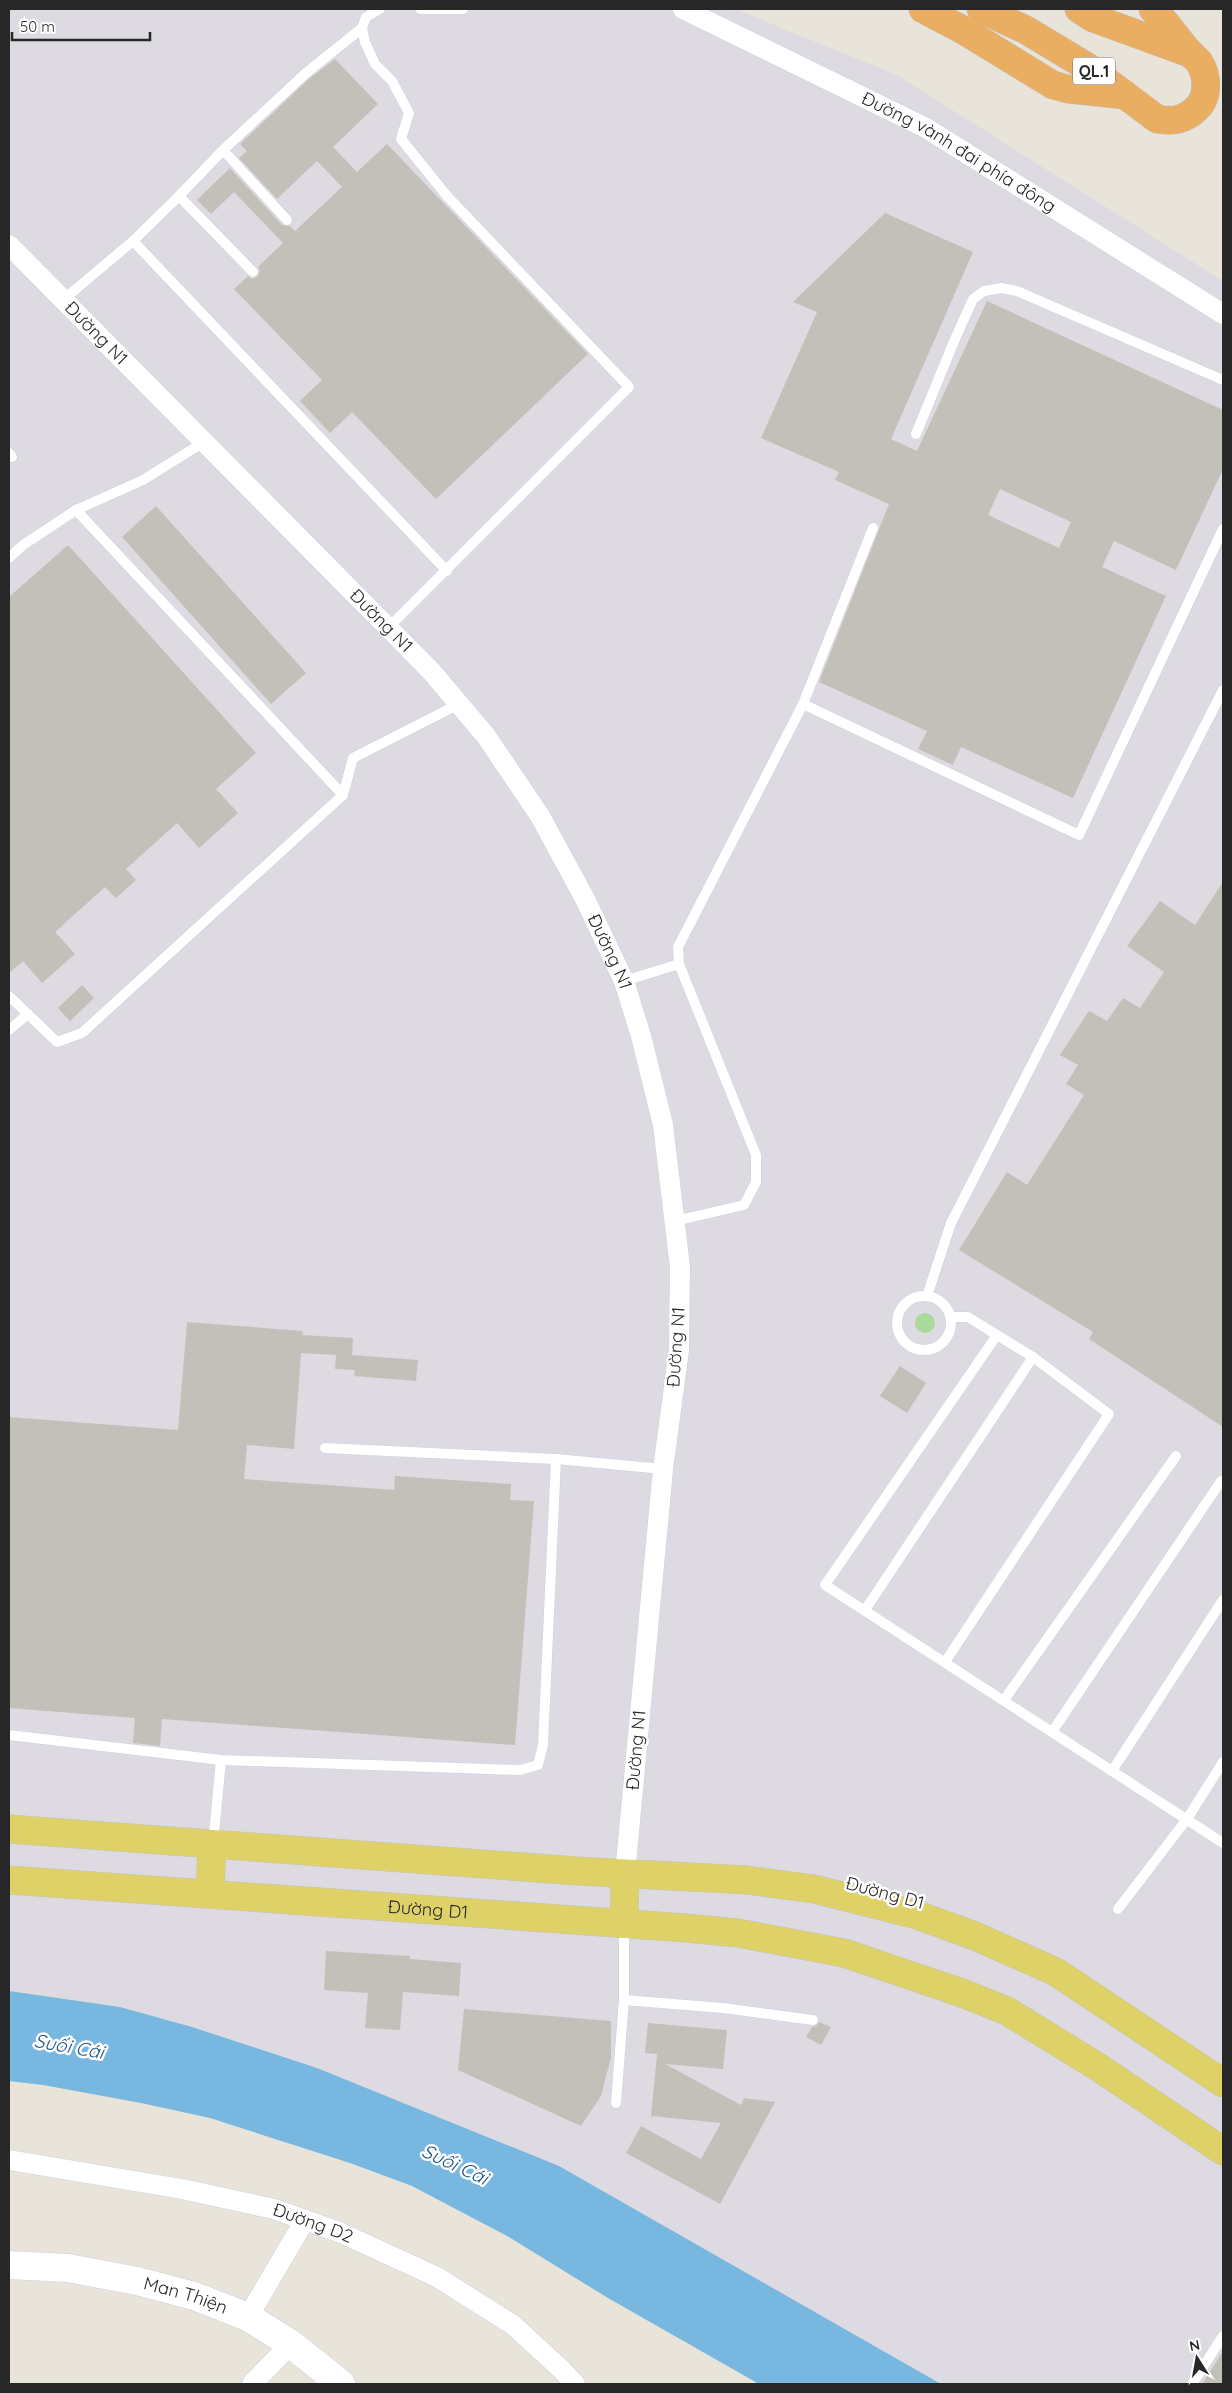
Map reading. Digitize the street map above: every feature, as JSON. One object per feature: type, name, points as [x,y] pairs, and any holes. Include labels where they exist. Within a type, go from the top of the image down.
[{"type":"highway","points":[[923,9],[963,30],[1053,85],[1068,90],[1125,95]]},
{"type":"highway","name":"QL.1","points":[[981,9],[1026,30]]},
{"type":"highway","name":"QL.1","points":[[997,9],[1026,30],[1089,68],[1157,120],[1169,122],[1180,120],[1191,114],[1199,106],[1204,95],[1206,83],[1204,72],[1198,61],[1189,53],[1161,18],[1116,9]]},
{"type":"highway","points":[[1079,9],[1093,18],[1189,53]]},
{"type":"main road","name":"Đường D1","points":[[9,1816],[123,1823],[149,1839]]},
{"type":"main road","name":"Đường D1","points":[[9,1829],[562,1870],[699,1879],[747,1880],[814,1889],[917,1915],[975,1936],[1056,1972],[1223,2083]]},
{"type":"main road","points":[[210,1893],[212,1844]]},
{"type":"main road","points":[[624,1874],[624,1924]]},
{"type":"main road","name":"Đường D1","points":[[12,1881],[210,1893],[686,1928],[738,1933],[844,1953],[914,1978],[962,1992],[1007,2011],[1098,2067],[1223,2151]]},
{"type":"street","name":"Đường vành đai phía đông","points":[[684,9],[926,128],[1223,314]]},
{"type":"street","name":"Đường N1","points":[[9,245],[430,671],[486,736],[540,816],[585,898],[624,981],[641,1036],[662,1125],[680,1266],[679,1350],[663,1469],[624,1874]]},
{"type":"street","name":"Đường D2","points":[[9,2160],[182,2189],[274,2209],[339,2232],[437,2276],[512,2325],[575,2384]]},
{"type":"street","points":[[248,2317],[305,2220]]},
{"type":"street","name":"Man Thiện","points":[[9,2265],[68,2268],[138,2281],[194,2296],[248,2317],[291,2344],[327,2380]]},
{"type":"street","points":[[252,2384],[291,2344]]},
{"type":"lane","points":[[63,300],[133,240],[223,150],[306,73],[362,28],[366,17],[380,9]]},
{"type":"lane","points":[[420,9],[463,9]]},
{"type":"lane","points":[[362,28],[365,42],[375,64],[392,81],[409,112],[401,138],[447,196],[629,387],[388,628]]},
{"type":"lane","points":[[223,150],[287,220]]},
{"type":"lane","points":[[179,196],[253,272]]},
{"type":"lane","points":[[133,240],[447,571]]},
{"type":"lane","points":[[916,434],[973,299],[984,291],[1000,288],[1017,291],[1223,380]]},
{"type":"lane","points":[[9,558],[23,545],[76,510],[143,480],[204,442]]},
{"type":"lane","points":[[76,510],[343,795]]},
{"type":"lane","points":[[675,1221],[744,1205],[756,1182],[756,1155],[679,964],[678,947],[803,704],[873,528]]},
{"type":"lane","points":[[803,704],[1079,835],[1223,529]]},
{"type":"lane","points":[[927,1296],[951,1223],[1223,690]]},
{"type":"lane","points":[[9,996],[57,1042],[82,1033],[343,795],[353,758],[459,704]]},
{"type":"lane","points":[[624,981],[679,964]]},
{"type":"lane","points":[[9,1030],[28,1014]]},
{"type":"lane","points":[[927,1296],[942,1302],[951,1317],[949,1333],[938,1346],[922,1349],[906,1343],[898,1328],[900,1312],[911,1299],[927,1296]]},
{"type":"lane","points":[[945,1662],[1109,1414],[1033,1357],[968,1317],[951,1317]]},
{"type":"lane","points":[[997,1335],[824,1585],[1223,1843]]},
{"type":"lane","points":[[865,1610],[1033,1357]]},
{"type":"lane","points":[[325,1448],[556,1459],[663,1469]]},
{"type":"lane","points":[[1004,1700],[1176,1456]]},
{"type":"lane","points":[[9,1735],[221,1760],[520,1770],[538,1765],[544,1745],[556,1459]]},
{"type":"lane","points":[[1052,1732],[1221,1481]]},
{"type":"lane","points":[[1112,1771],[1223,1600]]},
{"type":"lane","points":[[212,1844],[221,1760]]},
{"type":"lane","points":[[1118,1909],[1187,1819],[1223,1762]]},
{"type":"lane","points":[[616,2103],[624,2000],[624,1924]]},
{"type":"lane","points":[[624,2000],[724,2008],[814,2020]]},
{"type":"lane","points":[[1192,2384],[1223,2336]]},
{"type":"shaded area","points":[[9,9],[735,9],[897,75],[1223,281],[1223,2384],[941,2384],[559,2166],[317,2068],[192,2027],[120,2007],[9,1991]]},
{"type":"green space","points":[[921,1313],[929,1313],[935,1319],[935,1327],[929,1333],[921,1333],[915,1327],[915,1319]]},
{"type":"water","name":"Suối Cái","points":[[9,1991],[120,2007],[192,2027],[317,2068],[559,2166],[941,2384],[759,2384],[608,2298],[507,2236],[412,2186],[350,2163],[210,2118],[141,2103],[43,2085],[9,2081]]},
{"type":"building","points":[[335,59],[378,104],[333,147],[357,172],[387,144],[588,354],[436,499],[352,412],[330,433],[300,401],[322,380],[234,289],[248,276],[252,279],[257,277],[260,271],[258,267],[283,243],[234,192],[211,214],[197,200],[230,168],[282,225],[290,226],[295,231],[342,187],[317,161],[277,199],[239,158],[247,151],[240,144],[310,78]]},
{"type":"building","points":[[885,213],[973,252],[891,439],[917,451],[987,301],[1223,410],[1223,469],[1176,570],[1114,541],[1102,567],[1166,596],[1073,798],[961,747],[953,765],[918,749],[927,731],[819,682],[889,504],[835,480],[839,472],[761,438],[817,312],[793,302]],"holes":[[[1000,489],[1071,522],[1059,548],[988,515]]]},
{"type":"building","points":[[156,506],[306,673],[271,704],[122,537]]},
{"type":"building","points":[[68,545],[256,753],[216,789],[238,813],[199,848],[177,823],[126,869],[136,880],[116,898],[105,887],[55,932],[75,954],[42,983],[23,961],[9,973],[9,597]]},
{"type":"building","points":[[1223,882],[1223,1427],[1089,1339],[1093,1332],[959,1250],[1007,1172],[1027,1185],[1084,1095],[1066,1084],[1078,1065],[1060,1055],[1089,1011],[1107,1021],[1123,998],[1140,1008],[1164,972],[1127,946],[1160,901],[1195,925]]},
{"type":"building","points":[[82,985],[94,998],[70,1021],[58,1008]]},
{"type":"building","points":[[187,1322],[303,1331],[302,1335],[353,1338],[352,1355],[418,1360],[416,1381],[354,1376],[355,1370],[335,1369],[336,1355],[301,1353],[294,1449],[247,1445],[244,1479],[394,1490],[395,1476],[511,1484],[510,1500],[534,1501],[515,1745],[162,1719],[160,1746],[133,1743],[135,1718],[9,1708],[9,1417],[178,1430]]},
{"type":"building","points":[[900,1366],[926,1383],[907,1413],[880,1396]]},
{"type":"building","points":[[326,1951],[410,1956],[410,1959],[461,1963],[459,1996],[403,1992],[400,2030],[365,2028],[368,1993],[324,1990]]},
{"type":"building","points":[[464,2009],[611,2021],[611,2057],[601,2096],[581,2126],[458,2070]]},
{"type":"building","points":[[819,2022],[831,2027],[821,2045],[806,2037],[812,2027],[816,2026]]},
{"type":"building","points":[[648,2023],[727,2030],[723,2069],[665,2064],[741,2105],[744,2098],[775,2102],[720,2204],[626,2153],[641,2126],[701,2159],[721,2123],[651,2116],[657,2054],[645,2053]]},
{"type":"building","points":[[1223,2351],[1223,2384],[1202,2384]]}]
